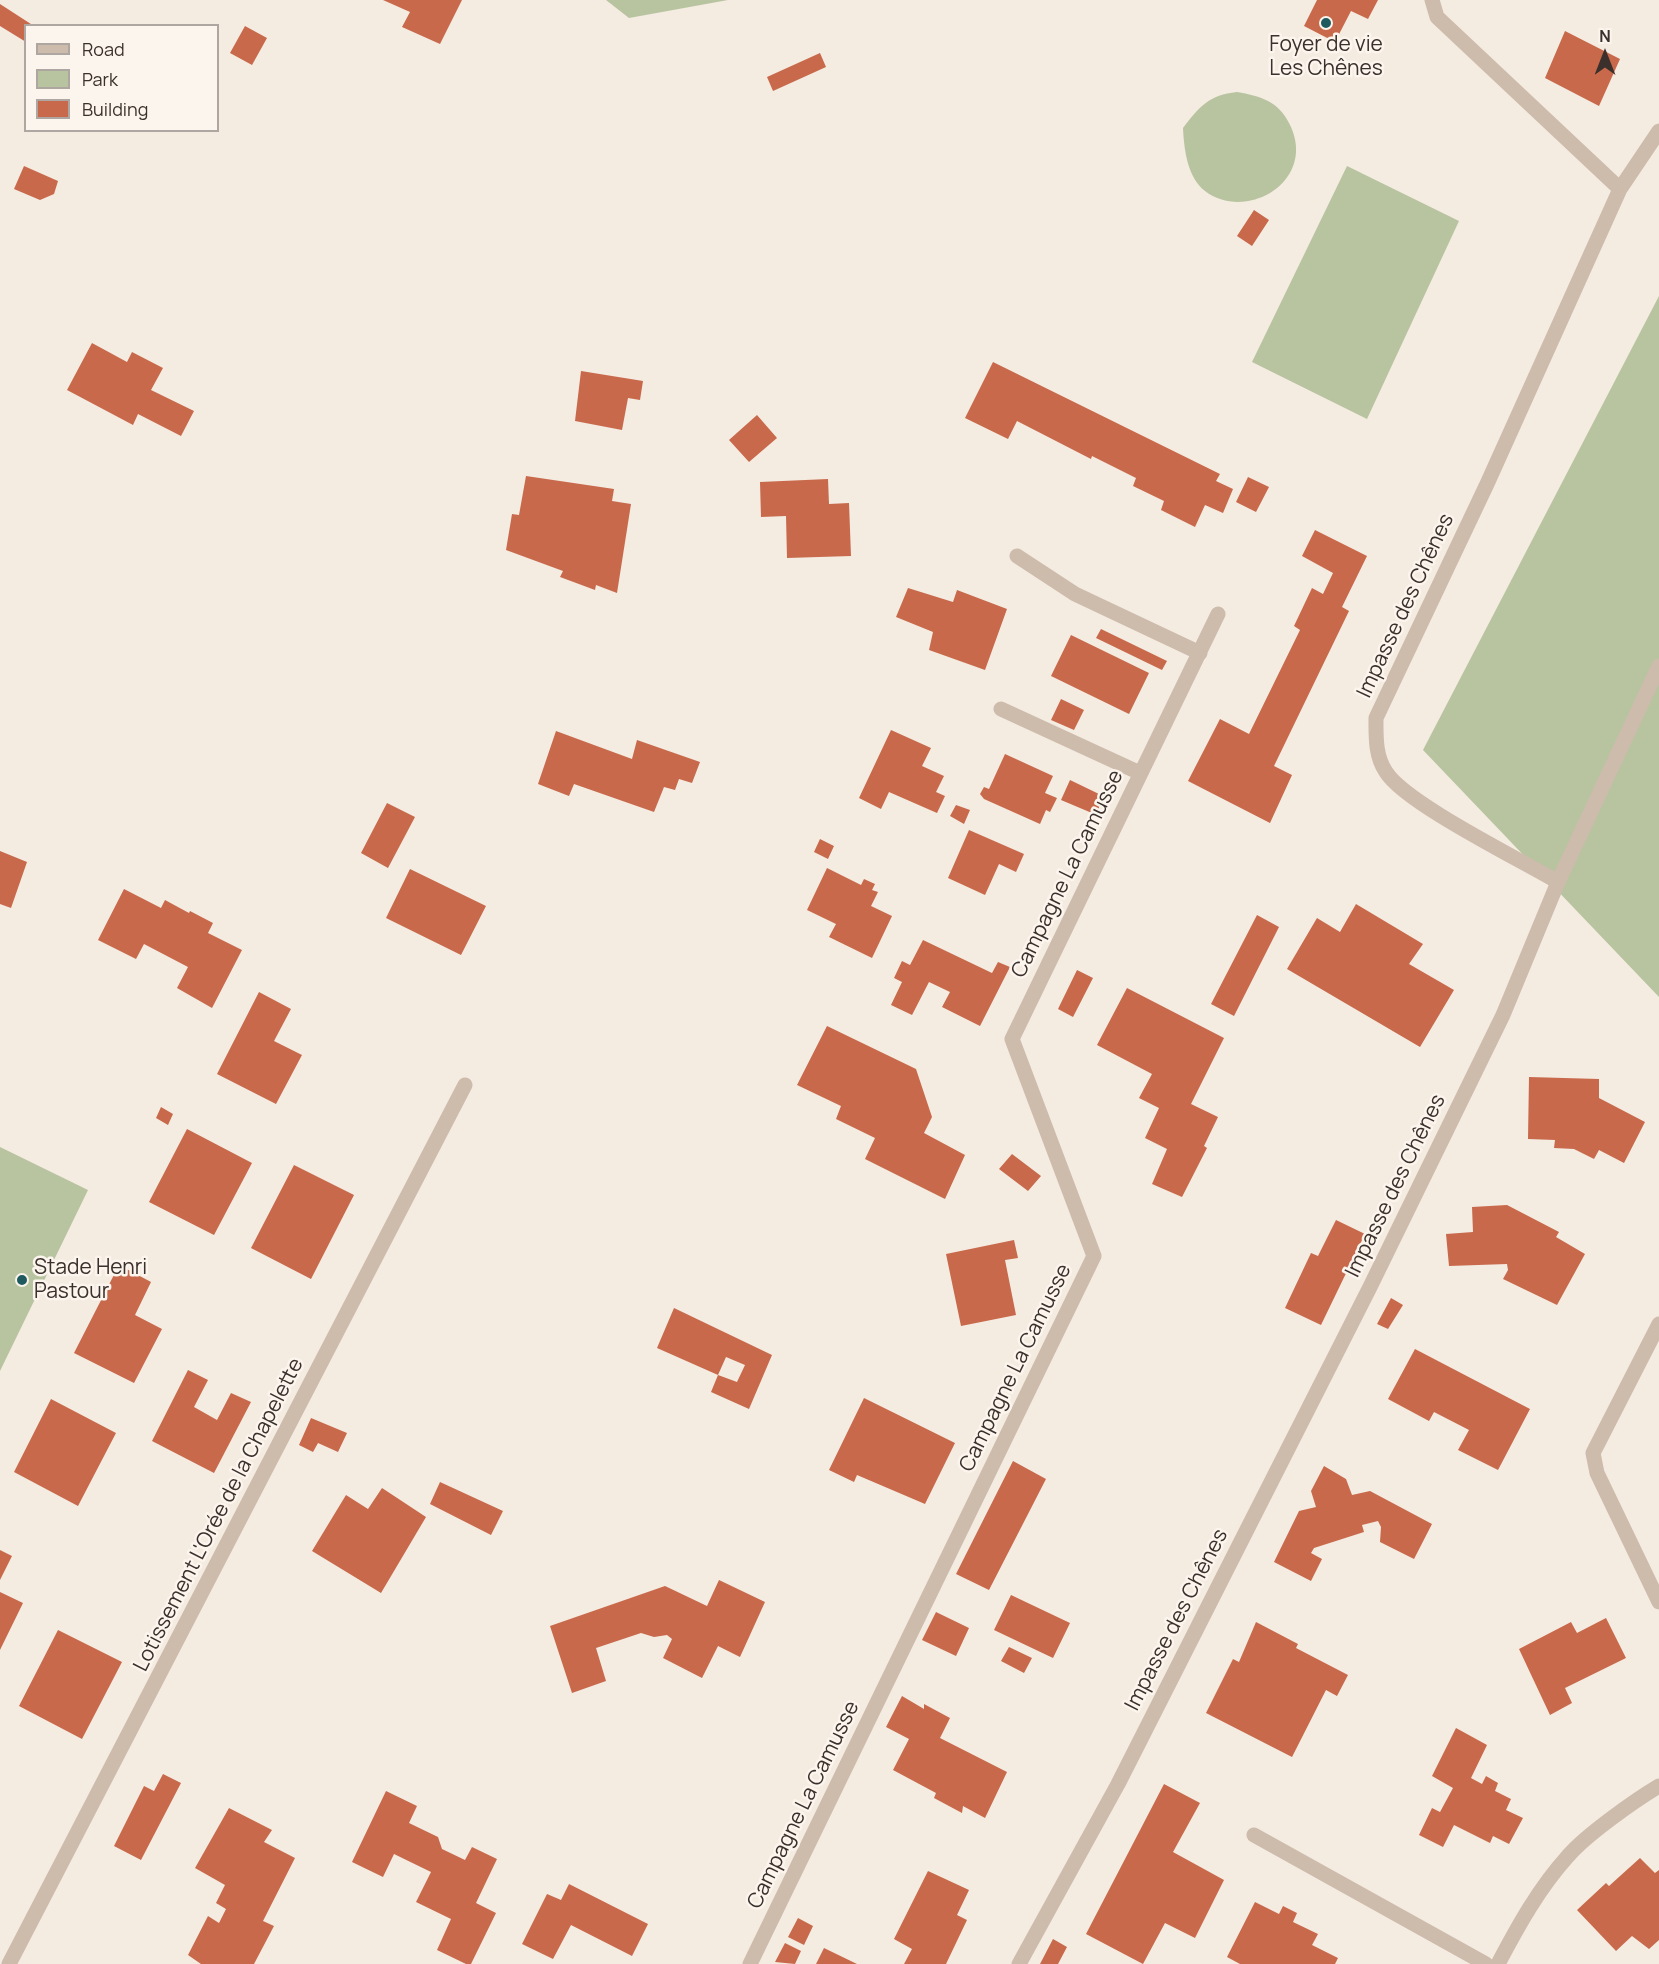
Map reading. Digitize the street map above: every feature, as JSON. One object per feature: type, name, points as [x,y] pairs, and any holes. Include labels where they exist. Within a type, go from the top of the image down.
[{"type":"street","points":[[1432,0],[1437,16],[1620,189]]},
{"type":"street","name":"Impasse des Chênes","points":[[1019,1964],[1118,1784],[1370,1287],[1503,1015],[1558,882],[1418,801],[1386,773],[1377,749],[1376,718],[1488,484],[1620,189],[1659,131]]},
{"type":"street","points":[[1017,556],[1075,594],[1200,653]]},
{"type":"street","name":"Campagne La Camusse","points":[[750,1964],[1094,1256],[1012,1039],[1218,614]]},
{"type":"street","points":[[1558,882],[1659,666]]},
{"type":"street","points":[[1001,709],[1140,773]]},
{"type":"street","name":"Lotissement L'Orée de la Chapelette","points":[[7,1964],[465,1085]]},
{"type":"street","points":[[1659,1324],[1593,1453],[1598,1473],[1659,1602]]},
{"type":"street","points":[[1498,1964],[1527,1911],[1569,1854],[1641,1797],[1659,1786]]},
{"type":"street","points":[[1254,1835],[1486,1964]]},
{"type":"street","points":[[0,1959],[7,1964]]},
{"type":"green space","points":[[606,0],[728,0],[629,18]]},
{"type":"green space","points":[[1237,92],[1261,98],[1279,109],[1289,123],[1296,144],[1294,162],[1287,178],[1274,190],[1258,199],[1240,202],[1222,200],[1199,185],[1190,170],[1183,128],[1212,99]]},
{"type":"green space","points":[[1347,166],[1459,221],[1367,419],[1252,362]]},
{"type":"green space","points":[[1659,296],[1659,997],[1423,750]]},
{"type":"green space","name":"Stade Henri Pastour","points":[[0,1147],[88,1190],[0,1371]]},
{"type":"building","points":[[383,0],[462,0],[440,44],[402,27],[410,12]]},
{"type":"building","name":"Foyer de vie Les Chênes","points":[[1317,0],[1378,0],[1368,19],[1351,11],[1335,42],[1304,26]]},
{"type":"building","points":[[0,4],[31,24],[24,24],[24,41],[0,26]]},
{"type":"building","points":[[245,26],[267,38],[252,65],[230,53]]},
{"type":"building","points":[[1565,31],[1620,59],[1599,106],[1545,78]]},
{"type":"building","points":[[820,53],[826,67],[773,91],[767,77]]},
{"type":"building","points":[[24,166],[58,181],[54,194],[40,200],[14,189]]},
{"type":"building","points":[[1254,210],[1269,220],[1252,246],[1237,236]]},
{"type":"building","points":[[92,343],[127,362],[132,352],[163,368],[151,390],[194,411],[181,436],[138,414],[133,425],[67,390]]},
{"type":"building","points":[[993,362],[1220,474],[1216,481],[1233,489],[1223,513],[1205,505],[1195,527],[1161,510],[1164,501],[1133,486],[1136,478],[1092,456],[1091,459],[1017,421],[1008,439],[965,418]]},
{"type":"building","points":[[581,371],[643,381],[640,400],[628,398],[622,430],[575,421]]},
{"type":"building","points":[[757,415],[777,438],[749,462],[729,440]]},
{"type":"building","points":[[526,476],[614,489],[612,501],[631,504],[617,593],[596,585],[595,590],[560,577],[563,571],[506,550],[512,514],[519,515]]},
{"type":"building","points":[[1248,477],[1269,487],[1256,512],[1236,502]]},
{"type":"building","points":[[828,479],[829,504],[849,503],[851,556],[787,558],[786,516],[761,517],[760,482]]},
{"type":"building","points":[[1315,530],[1367,556],[1342,607],[1349,611],[1274,766],[1292,775],[1270,823],[1188,781],[1220,719],[1249,734],[1300,630],[1294,626],[1312,588],[1323,594],[1333,573],[1302,556]]},
{"type":"building","points":[[908,588],[953,602],[957,590],[1007,609],[985,670],[929,650],[933,632],[896,617]]},
{"type":"building","points":[[1101,629],[1167,661],[1162,670],[1096,638]]},
{"type":"building","points":[[1071,635],[1149,673],[1129,714],[1051,676]]},
{"type":"building","points":[[1061,699],[1084,710],[1074,730],[1051,720]]},
{"type":"building","points":[[891,730],[931,748],[922,766],[944,776],[936,792],[945,796],[937,813],[889,792],[881,809],[859,798]]},
{"type":"building","points":[[556,731],[632,759],[637,740],[700,762],[692,783],[679,779],[675,790],[664,787],[654,812],[574,784],[569,796],[538,784]]},
{"type":"building","points":[[1005,754],[1053,776],[1045,793],[1057,798],[1050,812],[1046,810],[1040,824],[984,799],[980,794],[984,787],[989,789]]},
{"type":"building","points":[[1070,780],[1099,794],[1099,816],[1061,800]]},
{"type":"building","points":[[387,803],[415,817],[388,868],[361,853]]},
{"type":"building","points":[[956,805],[970,810],[964,824],[950,816]]},
{"type":"building","points":[[969,830],[1024,854],[1016,872],[999,864],[985,895],[948,878]]},
{"type":"building","points":[[820,839],[834,846],[828,859],[814,852]]},
{"type":"building","points":[[0,851],[27,862],[11,908],[0,904]]},
{"type":"building","points":[[827,868],[861,885],[864,879],[875,884],[872,890],[878,892],[871,906],[892,916],[872,958],[829,937],[836,924],[807,910]]},
{"type":"building","points":[[410,869],[486,906],[461,955],[386,918]]},
{"type":"building","points":[[124,889],[161,908],[165,900],[189,913],[190,911],[213,923],[208,933],[242,950],[212,1008],[177,988],[188,967],[144,944],[136,959],[98,940]]},
{"type":"building","points":[[1356,904],[1423,944],[1409,964],[1454,990],[1420,1047],[1287,969],[1317,918],[1340,932]]},
{"type":"building","points":[[1257,915],[1279,927],[1234,1016],[1211,1004]]},
{"type":"building","points":[[923,940],[992,973],[998,962],[1010,967],[980,1026],[942,1007],[950,992],[929,982],[912,1015],[891,1005],[902,982],[894,978],[902,961],[910,965]]},
{"type":"building","points":[[1077,970],[1093,978],[1073,1017],[1058,1009]]},
{"type":"building","points":[[1127,988],[1224,1038],[1191,1104],[1218,1117],[1204,1146],[1207,1148],[1182,1197],[1152,1184],[1167,1149],[1145,1138],[1159,1108],[1139,1098],[1152,1074],[1097,1045]]},
{"type":"building","points":[[259,992],[291,1009],[274,1041],[302,1055],[276,1104],[217,1074]]},
{"type":"building","points":[[827,1026],[916,1069],[932,1117],[924,1133],[965,1155],[945,1199],[865,1159],[875,1138],[836,1119],[841,1106],[797,1085]]},
{"type":"building","points":[[1529,1077],[1599,1079],[1599,1098],[1645,1122],[1624,1163],[1599,1150],[1594,1159],[1574,1149],[1554,1148],[1555,1140],[1528,1139]]},
{"type":"building","points":[[161,1107],[173,1114],[168,1125],[156,1118]]},
{"type":"building","points":[[187,1129],[252,1163],[214,1235],[149,1202]]},
{"type":"building","points":[[1012,1154],[1041,1176],[1028,1191],[999,1169]]},
{"type":"building","points":[[294,1165],[354,1195],[311,1279],[251,1248]]},
{"type":"building","points":[[1507,1205],[1559,1232],[1556,1237],[1585,1254],[1557,1305],[1503,1279],[1508,1270],[1507,1264],[1449,1266],[1446,1234],[1473,1232],[1472,1207]]},
{"type":"building","points":[[1336,1220],[1365,1234],[1321,1325],[1285,1308],[1311,1253],[1318,1256]]},
{"type":"building","points":[[1014,1240],[1018,1258],[1005,1260],[1016,1315],[961,1326],[946,1254]]},
{"type":"building","points":[[119,1265],[151,1282],[135,1315],[162,1329],[134,1383],[74,1353]]},
{"type":"building","points":[[1391,1298],[1403,1305],[1388,1329],[1377,1324]]},
{"type":"building","points":[[674,1308],[772,1355],[749,1409],[711,1392],[718,1375],[657,1348]],"holes":[[[726,1357],[745,1365],[737,1382],[718,1375]]]},
{"type":"building","points":[[1415,1349],[1530,1409],[1498,1470],[1458,1450],[1469,1430],[1434,1412],[1429,1421],[1388,1399]]},
{"type":"building","points":[[188,1370],[208,1380],[194,1407],[217,1420],[231,1393],[251,1402],[214,1473],[152,1441]]},
{"type":"building","points":[[864,1398],[955,1443],[925,1504],[857,1475],[854,1482],[829,1470]]},
{"type":"building","points":[[51,1399],[116,1433],[78,1506],[14,1472]]},
{"type":"building","points":[[311,1418],[347,1433],[338,1452],[318,1443],[313,1452],[299,1445]]},
{"type":"building","points":[[1013,1461],[1046,1479],[989,1590],[956,1574]]},
{"type":"building","points":[[1324,1466],[1346,1479],[1352,1495],[1370,1491],[1432,1524],[1414,1559],[1380,1542],[1381,1527],[1378,1521],[1362,1525],[1364,1532],[1314,1548],[1311,1553],[1322,1559],[1311,1581],[1274,1562],[1299,1511],[1316,1507],[1311,1491]]},
{"type":"building","points":[[440,1482],[503,1511],[491,1535],[430,1504]]},
{"type":"building","points":[[382,1488],[426,1517],[381,1593],[312,1551],[346,1495],[368,1509]]},
{"type":"building","points":[[0,1550],[12,1556],[0,1580]]},
{"type":"building","points":[[719,1580],[765,1602],[740,1657],[718,1646],[702,1678],[663,1658],[672,1639],[667,1635],[654,1637],[641,1633],[596,1648],[606,1681],[572,1693],[550,1626],[665,1586],[707,1606]]},
{"type":"building","points":[[0,1592],[23,1603],[0,1650]]},
{"type":"building","points":[[1011,1595],[1070,1623],[1053,1658],[994,1630]]},
{"type":"building","points":[[936,1612],[969,1628],[956,1656],[922,1640]]},
{"type":"building","points":[[1606,1618],[1626,1658],[1565,1688],[1572,1703],[1550,1715],[1519,1649],[1571,1622],[1577,1633]]},
{"type":"building","points":[[1256,1622],[1298,1644],[1296,1648],[1348,1675],[1337,1696],[1326,1690],[1292,1757],[1206,1713],[1233,1659],[1239,1662]]},
{"type":"building","points":[[58,1630],[122,1662],[82,1739],[19,1706]]},
{"type":"building","points":[[1009,1647],[1032,1658],[1024,1673],[1001,1661]]},
{"type":"building","points":[[902,1696],[924,1709],[924,1704],[950,1718],[940,1738],[1007,1772],[985,1818],[963,1806],[962,1813],[934,1798],[936,1793],[893,1770],[909,1739],[886,1727]]},
{"type":"building","points":[[1456,1728],[1487,1745],[1471,1778],[1482,1784],[1486,1776],[1498,1783],[1495,1791],[1511,1799],[1506,1810],[1523,1818],[1509,1844],[1493,1836],[1490,1843],[1454,1825],[1443,1847],[1419,1835],[1432,1808],[1440,1812],[1453,1788],[1432,1776]]},
{"type":"building","points":[[163,1774],[181,1783],[141,1860],[114,1846],[144,1786],[154,1791]]},
{"type":"building","points":[[1164,1784],[1200,1803],[1173,1852],[1224,1880],[1195,1938],[1165,1923],[1143,1964],[1086,1934]]},
{"type":"building","points":[[386,1791],[417,1806],[409,1823],[438,1837],[442,1849],[465,1860],[472,1847],[497,1859],[476,1903],[496,1913],[471,1964],[466,1964],[437,1950],[451,1919],[416,1902],[431,1872],[394,1854],[383,1877],[352,1862]]},
{"type":"building","points":[[229,1808],[272,1830],[264,1842],[295,1858],[263,1921],[274,1926],[254,1964],[201,1964],[188,1955],[208,1916],[219,1923],[226,1909],[216,1903],[225,1885],[195,1868]]},
{"type":"building","points":[[1640,1858],[1655,1873],[1659,1870],[1659,1940],[1649,1949],[1632,1936],[1616,1951],[1577,1910],[1606,1883],[1609,1886]]},
{"type":"building","points":[[928,1871],[969,1890],[957,1915],[967,1920],[946,1964],[904,1964],[912,1949],[894,1939]]},
{"type":"building","points":[[569,1884],[648,1924],[632,1956],[571,1925],[553,1959],[522,1944],[547,1894],[561,1900]]},
{"type":"building","points":[[1255,1902],[1279,1914],[1283,1906],[1297,1913],[1293,1922],[1318,1934],[1312,1945],[1338,1958],[1335,1964],[1240,1964],[1227,1957]]},
{"type":"building","points":[[798,1918],[813,1926],[804,1945],[788,1937]]},
{"type":"building","points":[[1053,1939],[1067,1947],[1058,1964],[1040,1964]]},
{"type":"building","points":[[785,1943],[801,1951],[795,1964],[775,1962]]},
{"type":"building","points":[[824,1948],[857,1964],[816,1964]]},
{"type":"place","name":"Foyer de vie Les Chênes","points":[[1326,23]]},
{"type":"place","name":"Stade Henri Pastour","points":[[22,1280]]}]
